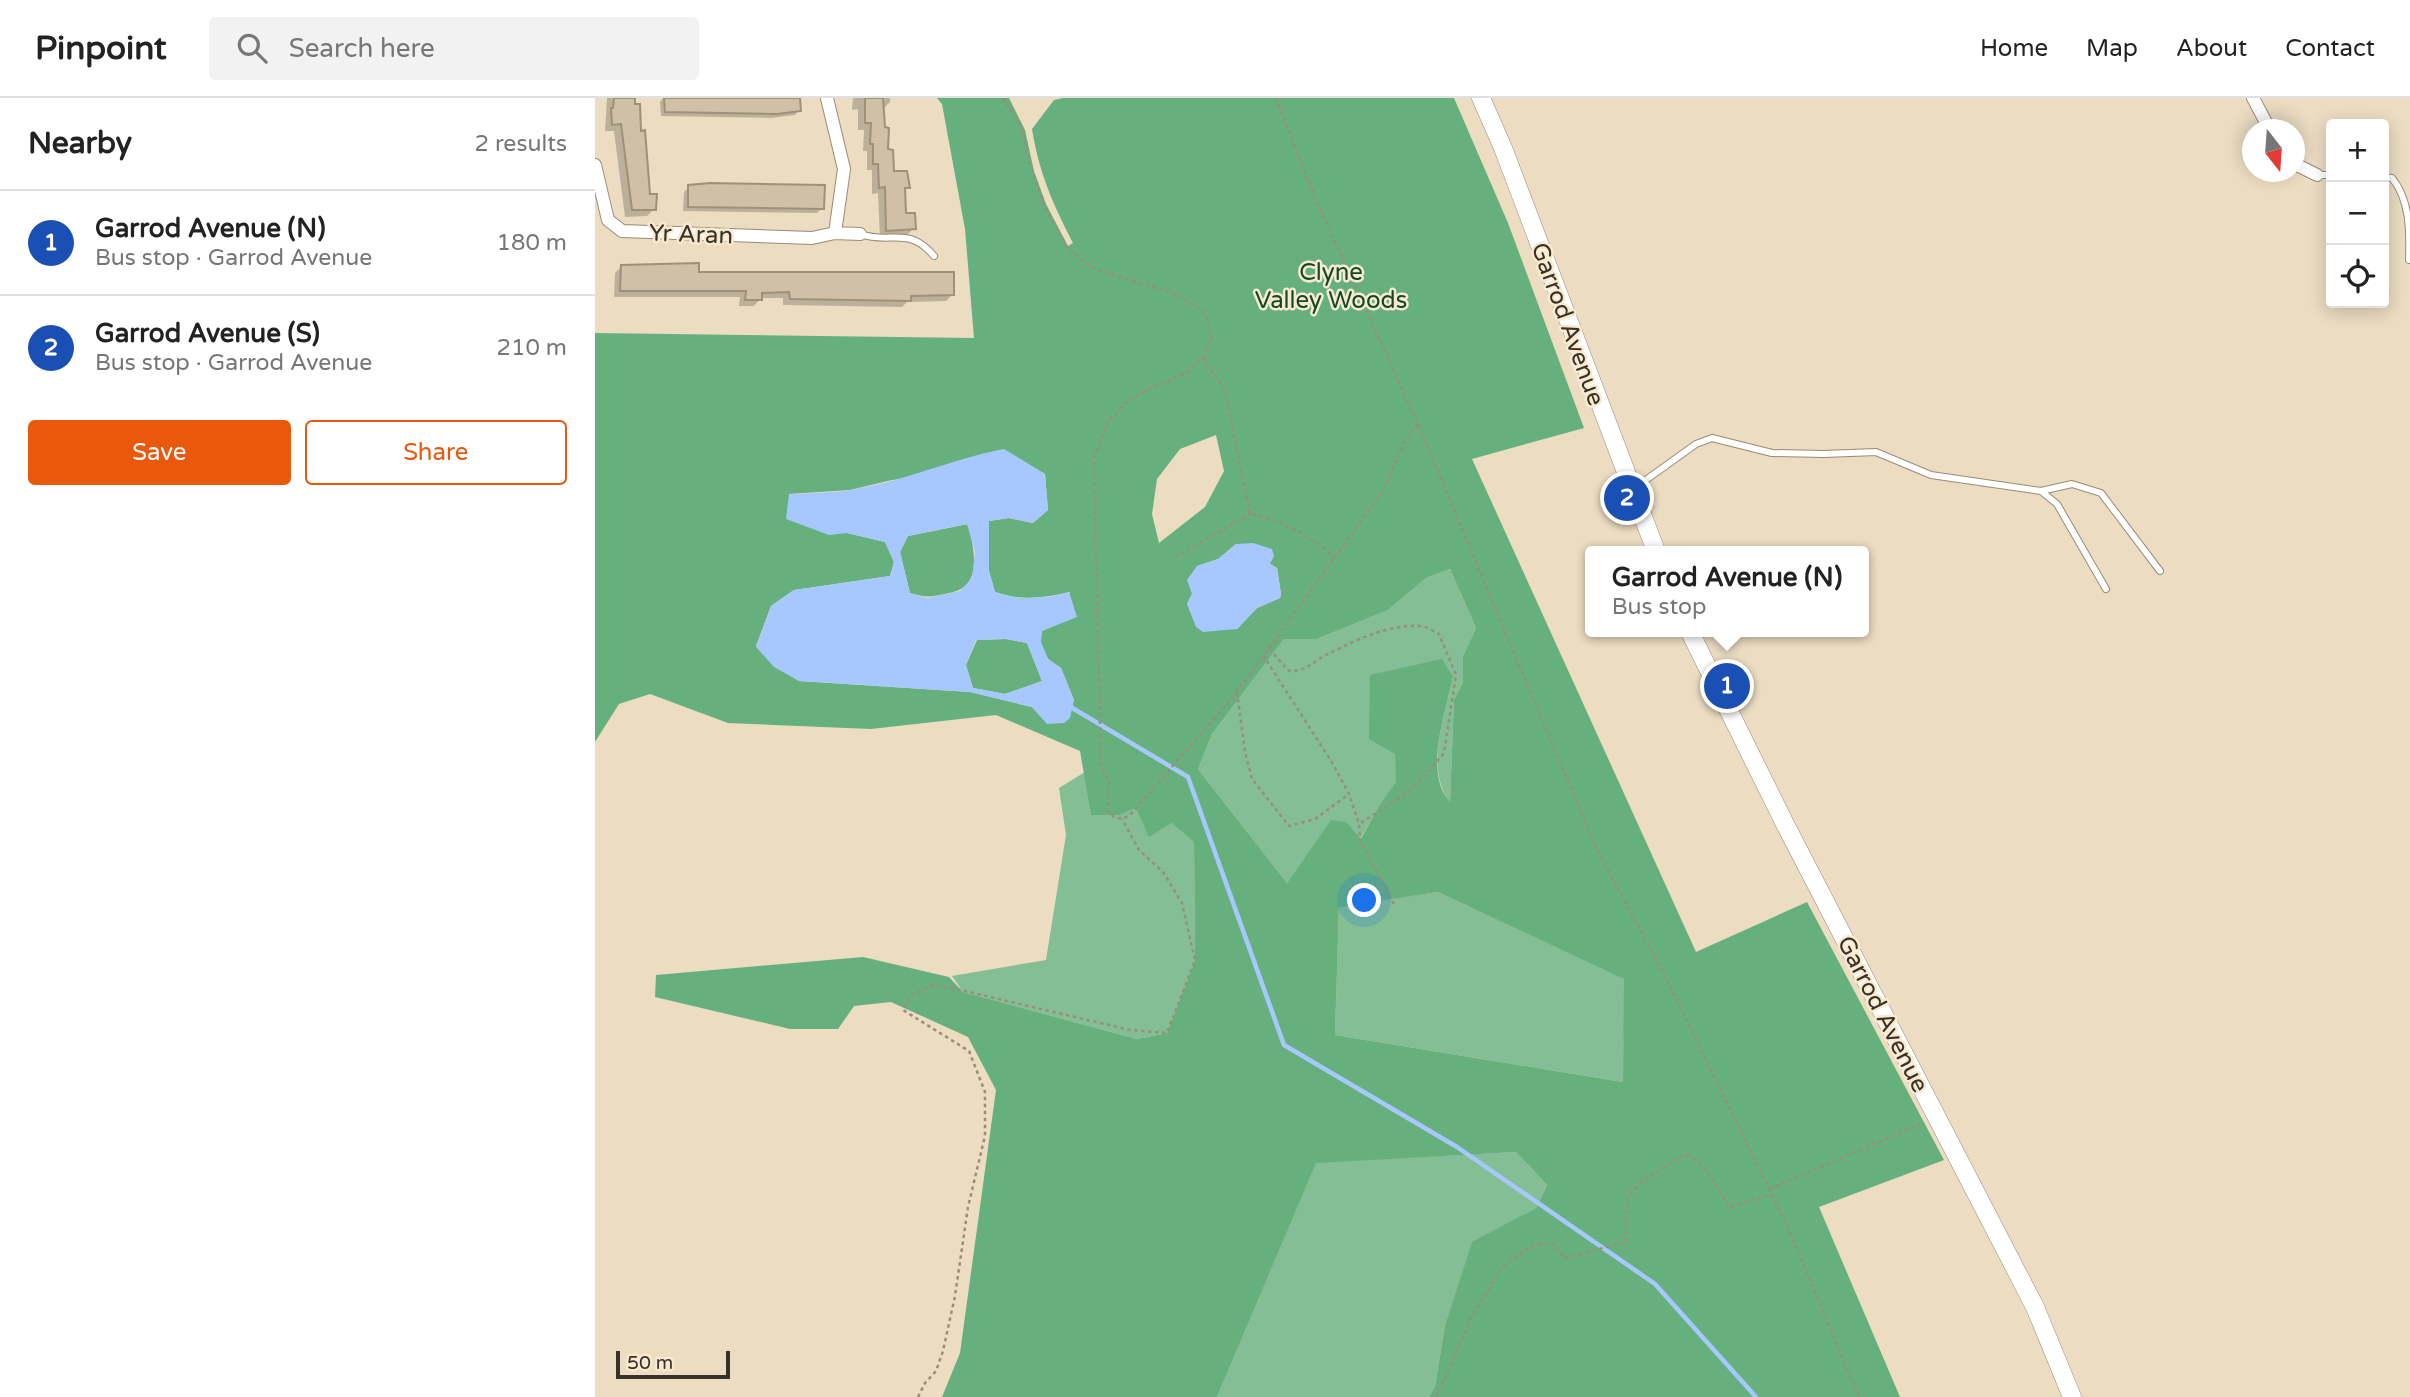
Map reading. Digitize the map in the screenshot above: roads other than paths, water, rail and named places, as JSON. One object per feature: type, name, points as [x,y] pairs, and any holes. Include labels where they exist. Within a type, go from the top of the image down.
[{"type":"main road","name":"Garrod Avenue","points":[[1481,98],[1503,148],[1654,546]]},
{"type":"main road","name":"Garrod Avenue","points":[[1693,637],[2035,1307],[2072,1397]]},
{"type":"street","points":[[827,98],[844,169],[835,233]]},
{"type":"street","points":[[2253,98],[2264,119]]},
{"type":"street","name":"Yr Aran","points":[[595,165],[608,220],[622,231],[812,238],[835,233],[860,234]]},
{"type":"street","points":[[2305,169],[2317,175]]},
{"type":"lane","points":[[2317,175],[2326,175]]},
{"type":"lane","points":[[2389,177],[2401,187],[2407,202],[2409,260]]},
{"type":"lane","points":[[860,234],[912,238],[924,244],[934,256]]},
{"type":"lane","points":[[1632,491],[1696,444],[1712,438],[1772,453],[1876,452],[1931,475],[2041,491],[2072,484],[2101,493],[2160,571]]},
{"type":"lane","points":[[2041,491],[2057,504],[2106,589]]},
{"type":"water","points":[[1004,449],[1045,474],[1048,510],[1033,523],[1009,518],[989,521],[989,571],[995,592],[1004,595],[1032,598],[1069,592],[1077,617],[1042,631],[1041,642],[1048,659],[1061,668],[1074,700],[1070,718],[1064,723],[1047,724],[1032,707],[970,692],[799,681],[774,667],[756,647],[771,606],[794,590],[890,576],[894,562],[885,542],[847,533],[829,535],[786,519],[789,494],[850,490]],"holes":[[[967,524],[975,552],[972,578],[960,591],[927,598],[910,593],[900,552],[908,536]],[[1006,639],[1027,643],[1042,681],[1005,694],[973,688],[966,665],[976,640]]]},
{"type":"water","points":[[1253,543],[1272,549],[1274,556],[1270,564],[1277,568],[1280,598],[1257,608],[1237,629],[1203,632],[1196,627],[1187,604],[1192,594],[1187,580],[1197,566],[1218,559],[1236,544]]},
{"type":"waterway","points":[[1069,706],[1188,777],[1284,1045],[1457,1147],[1655,1284],[1756,1397]]},
{"type":"place","name":"Garrod Avenue (S)","points":[[1627,498]]},
{"type":"place","name":"Garrod Avenue (N)","points":[[1727,686]]},
{"type":"park label","name":"Clyne Valley Woods","points":[[1331,286]]}]
